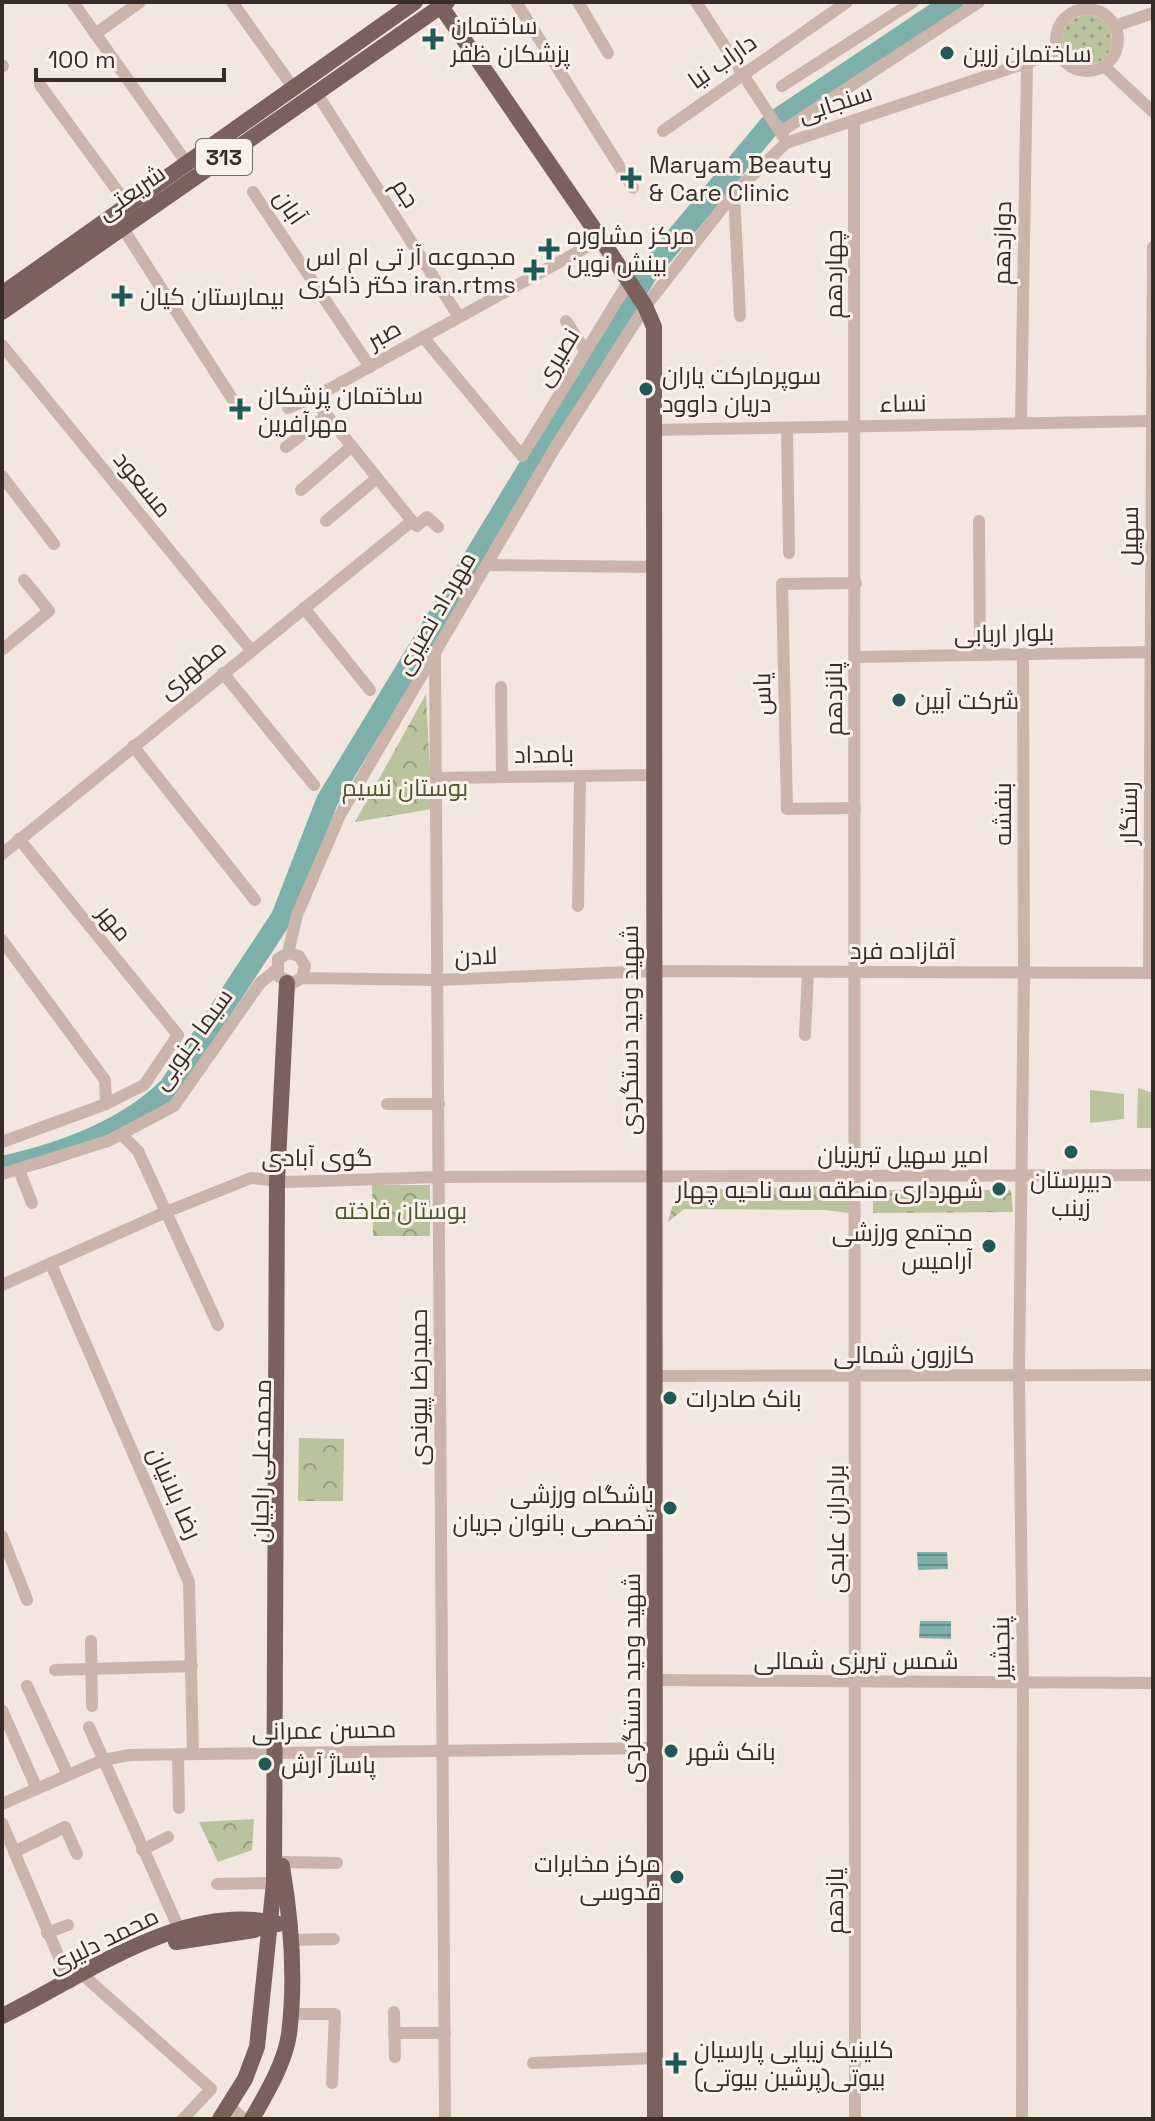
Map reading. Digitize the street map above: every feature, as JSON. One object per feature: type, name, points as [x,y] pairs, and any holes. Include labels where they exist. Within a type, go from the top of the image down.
[{"type":"main road","name":"شریعتی","points":[[2,294],[292,86],[415,2]]},
{"type":"main road","name":"شریعتی","points":[[2,312],[445,3]]},
{"type":"main road","name":"شهید وحید دستگردی","points":[[445,3],[459,33],[601,239],[637,294],[654,327],[655,2119]]},
{"type":"main road","name":"محمدعلی راجیان","points":[[224,2112],[245,2079],[257,2047],[272,1922],[277,1753],[282,1182],[289,979]]},
{"type":"main road","name":"محمدعلی راجیان","points":[[252,2119],[268,2091],[289,2036],[290,1933],[281,1862],[277,1753]]},
{"type":"main road","name":"محمد دلیری","points":[[2,2029],[124,1951],[179,1929],[224,1919],[272,1922]]},
{"type":"main road","name":"محمد دلیری","points":[[2,2016],[81,1979],[186,1938],[254,1930],[272,1922]]},
{"type":"main road","points":[[272,1922],[290,1933]]},
{"type":"street","points":[[73,2],[186,162]]},
{"type":"street","points":[[95,34],[140,2]]},
{"type":"street","points":[[232,2],[292,86]]},
{"type":"street","points":[[516,2],[633,188]]},
{"type":"street","points":[[578,2],[608,53]]},
{"type":"street","points":[[696,2],[770,111],[784,137],[979,2]]},
{"type":"street","name":"داراب نیا","points":[[663,131],[847,2]]},
{"type":"street","points":[[782,86],[913,2]]},
{"type":"street","points":[[1073,6],[1104,13],[1115,26],[1118,44],[1104,66],[1094,70],[1073,68],[1059,52],[1056,34],[1073,6]]},
{"type":"street","points":[[1115,26],[1153,13]]},
{"type":"street","name":"سنجابی","points":[[637,294],[784,137],[854,121],[1059,52]]},
{"type":"street","name":"دوازدهم","points":[[1021,423],[1027,63]]},
{"type":"street","points":[[1104,66],[1153,112]]},
{"type":"street","points":[[40,85],[127,204]]},
{"type":"street","name":"جم","points":[[316,92],[459,317]]},
{"type":"street","name":"چهاردهم","points":[[854,121],[855,426]]},
{"type":"street","name":"آبان","points":[[253,192],[370,367]]},
{"type":"street","points":[[734,193],[740,316]]},
{"type":"street","points":[[122,227],[240,411]]},
{"type":"street","name":"صبر","points":[[288,408],[313,398],[601,239]]},
{"type":"street","name":"سهیل","points":[[1152,652],[1153,247]]},
{"type":"street","name":"نصیری","points":[[423,337],[522,456],[586,352],[637,294]]},
{"type":"street","name":"مهرداد نصیری","points":[[288,953],[297,915],[340,815],[553,451],[637,294]]},
{"type":"street","points":[[566,321],[586,352]]},
{"type":"street","name":"مسعود","points":[[2,345],[251,650]]},
{"type":"street","points":[[313,398],[412,521],[417,526],[427,517],[438,527]]},
{"type":"street","points":[[286,447],[327,415]]},
{"type":"street","name":"نساء","points":[[654,430],[1152,421]]},
{"type":"street","name":"پانزدهم","points":[[855,426],[857,1176]]},
{"type":"street","points":[[787,428],[789,553]]},
{"type":"street","points":[[301,490],[352,446]]},
{"type":"street","points":[[2,476],[54,544]]},
{"type":"street","points":[[326,521],[377,478]]},
{"type":"street","name":"مطهری","points":[[2,854],[412,521]]},
{"type":"street","points":[[979,521],[980,655]]},
{"type":"street","points":[[488,565],[652,567]]},
{"type":"street","points":[[2,650],[49,611],[24,580]]},
{"type":"street","name":"یاس","points":[[855,808],[787,809],[782,584],[856,583]]},
{"type":"street","points":[[304,608],[370,690]]},
{"type":"street","name":"بلوار اربابی","points":[[855,657],[1152,652]]},
{"type":"street","name":"رستگار","points":[[1151,973],[1152,652]]},
{"type":"street","name":"بنفشه","points":[[1019,1176],[1024,973],[1023,654]]},
{"type":"street","name":"حمیدرضا پیوندی","points":[[435,655],[445,2119]]},
{"type":"street","points":[[223,673],[314,785]]},
{"type":"street","points":[[501,687],[502,777]]},
{"type":"street","points":[[133,746],[255,900]]},
{"type":"street","name":"بامداد","points":[[436,778],[652,775]]},
{"type":"street","points":[[578,906],[580,776]]},
{"type":"street","name":"مهر","points":[[19,839],[178,1035]]},
{"type":"street","points":[[2,940],[105,1080],[106,1104]]},
{"type":"street","points":[[288,953],[303,960],[289,979]]},
{"type":"street","name":"سیما جنوبی","points":[[2,1174],[122,1135],[174,1106],[260,983],[289,979],[278,959],[288,953]]},
{"type":"street","name":"آقازاده فرد","points":[[652,971],[1151,973]]},
{"type":"street","name":"لادن","points":[[289,979],[438,980],[652,971]]},
{"type":"street","points":[[805,1035],[808,972]]},
{"type":"street","name":"سیما جنوبی","points":[[2,1142],[106,1104],[144,1085],[178,1035]]},
{"type":"street","points":[[387,1104],[439,1104]]},
{"type":"street","points":[[122,1135],[138,1151],[218,1325]]},
{"type":"street","points":[[19,1170],[32,1203]]},
{"type":"street","name":"امیر سهیل تبریزیان","points":[[653,1176],[1153,1175]]},
{"type":"street","name":"گوی آبادی","points":[[2,1285],[251,1178],[282,1182],[439,1177],[653,1176]]},
{"type":"street","name":"برادران عابدی","points":[[856,1683],[857,1176]]},
{"type":"street","name":"پنجشیر","points":[[1019,1176],[1022,2119]]},
{"type":"street","name":"رضا بلانیان","points":[[51,1264],[189,1582],[193,1754]]},
{"type":"street","name":"کازرون شمالی","points":[[654,1376],[1153,1375]]},
{"type":"street","points":[[2,1536],[27,1600]]},
{"type":"street","points":[[91,1641],[92,1706]]},
{"type":"street","points":[[55,1670],[192,1666]]},
{"type":"street","name":"شمس تبریزی شمالی","points":[[655,1680],[1153,1683]]},
{"type":"street","name":"یازدهم","points":[[855,2119],[856,1683]]},
{"type":"street","points":[[27,1686],[68,1775]]},
{"type":"street","points":[[2,1710],[37,1789]]},
{"type":"street","points":[[89,1727],[179,1929]]},
{"type":"street","name":"محسن عمرانی","points":[[2,1804],[103,1760],[178,1754],[655,1748]]},
{"type":"street","points":[[178,1754],[179,1808]]},
{"type":"street","points":[[2,1823],[47,1933],[81,1979],[211,2089],[183,2119]]},
{"type":"street","points":[[14,1852],[65,1827],[77,1854]]},
{"type":"street","points":[[142,1850],[168,1837]]},
{"type":"street","points":[[281,1862],[337,1863]]},
{"type":"street","points":[[217,1884],[274,1883]]},
{"type":"street","points":[[47,1933],[68,1925]]},
{"type":"street","points":[[290,1933],[334,1939]]},
{"type":"street","points":[[394,2012],[395,2057]]},
{"type":"street","points":[[289,2014],[335,2014],[332,2083]]},
{"type":"street","points":[[394,2033],[445,2033]]},
{"type":"street","points":[[533,2063],[655,2058]]},
{"type":"street","points":[[224,2112],[244,2119]]},
{"type":"green space","points":[[1087,15],[1104,23],[1112,40],[1104,57],[1087,65],[1070,57],[1062,40],[1070,23]]},
{"type":"green space","name":"بوستان نسیم","points":[[426,694],[432,809],[355,822]]},
{"type":"green space","points":[[1138,1088],[1153,1093],[1153,1128],[1137,1128]]},
{"type":"green space","points":[[1090,1090],[1124,1094],[1124,1119],[1090,1123]]},
{"type":"green space","name":"بوستان فاخته","points":[[372,1185],[430,1185],[430,1236],[373,1236]]},
{"type":"green space","points":[[844,1188],[850,1203],[849,1213],[825,1210],[684,1209],[668,1222],[675,1197],[685,1190]]},
{"type":"green space","points":[[873,1190],[1011,1190],[1013,1212],[873,1213]]},
{"type":"green space","points":[[299,1438],[344,1439],[343,1501],[298,1501]]},
{"type":"green space","points":[[254,1819],[252,1850],[218,1862],[199,1822]]},
{"type":"water","points":[[917,1552],[947,1552],[948,1569],[918,1570]]},
{"type":"water","points":[[920,1621],[951,1621],[951,1639],[919,1638]]},
{"type":"waterway","points":[[2,1167],[70,1147],[114,1128],[170,1087],[282,917],[327,801],[647,273],[771,124],[953,2]]},
{"type":"place","name":"ساختمان پزشکان ظفر","points":[[433,39]]},
{"type":"place","name":"ساختمان زرین","points":[[947,53]]},
{"type":"place","name":"Maryam Beauty & Care Clinic","points":[[631,178]]},
{"type":"place","name":"مرکز مشاوره بینش نوین","points":[[549,249]]},
{"type":"place","name":"مجموعه آر تی ام اس دکتر ذاکری iran.rtms","points":[[534,270]]},
{"type":"place","name":"بیمارستان کیان","points":[[122,296]]},
{"type":"place","name":"سوپرمارکت یاران دریان داوود","points":[[646,389]]},
{"type":"place","name":"ساختمان پزشکان مهرآفرین","points":[[240,409]]},
{"type":"place","name":"شرکت آبین","points":[[899,700]]},
{"type":"place","name":"دبیرستان زینب","points":[[1071,1152]]},
{"type":"place","name":"شهرداری منطقه سه ناحیه چهار","points":[[999,1189]]},
{"type":"place","name":"مجتمع ورزشی آرامیس","points":[[989,1246]]},
{"type":"place","name":"بانک صادرات","points":[[670,1398]]},
{"type":"place","name":"باشگاه ورزشی تخصصی بانوان جریان","points":[[670,1508]]},
{"type":"place","name":"بانک شهر","points":[[671,1751]]},
{"type":"place","name":"پاساژ آرش","points":[[265,1764]]},
{"type":"place","name":"مرکز مخابرات قدوسی","points":[[677,1877]]},
{"type":"place","name":"کلینیک زیبایی پارسیان بیوتی(پرشین بیوتی)","points":[[676,2063]]}]
